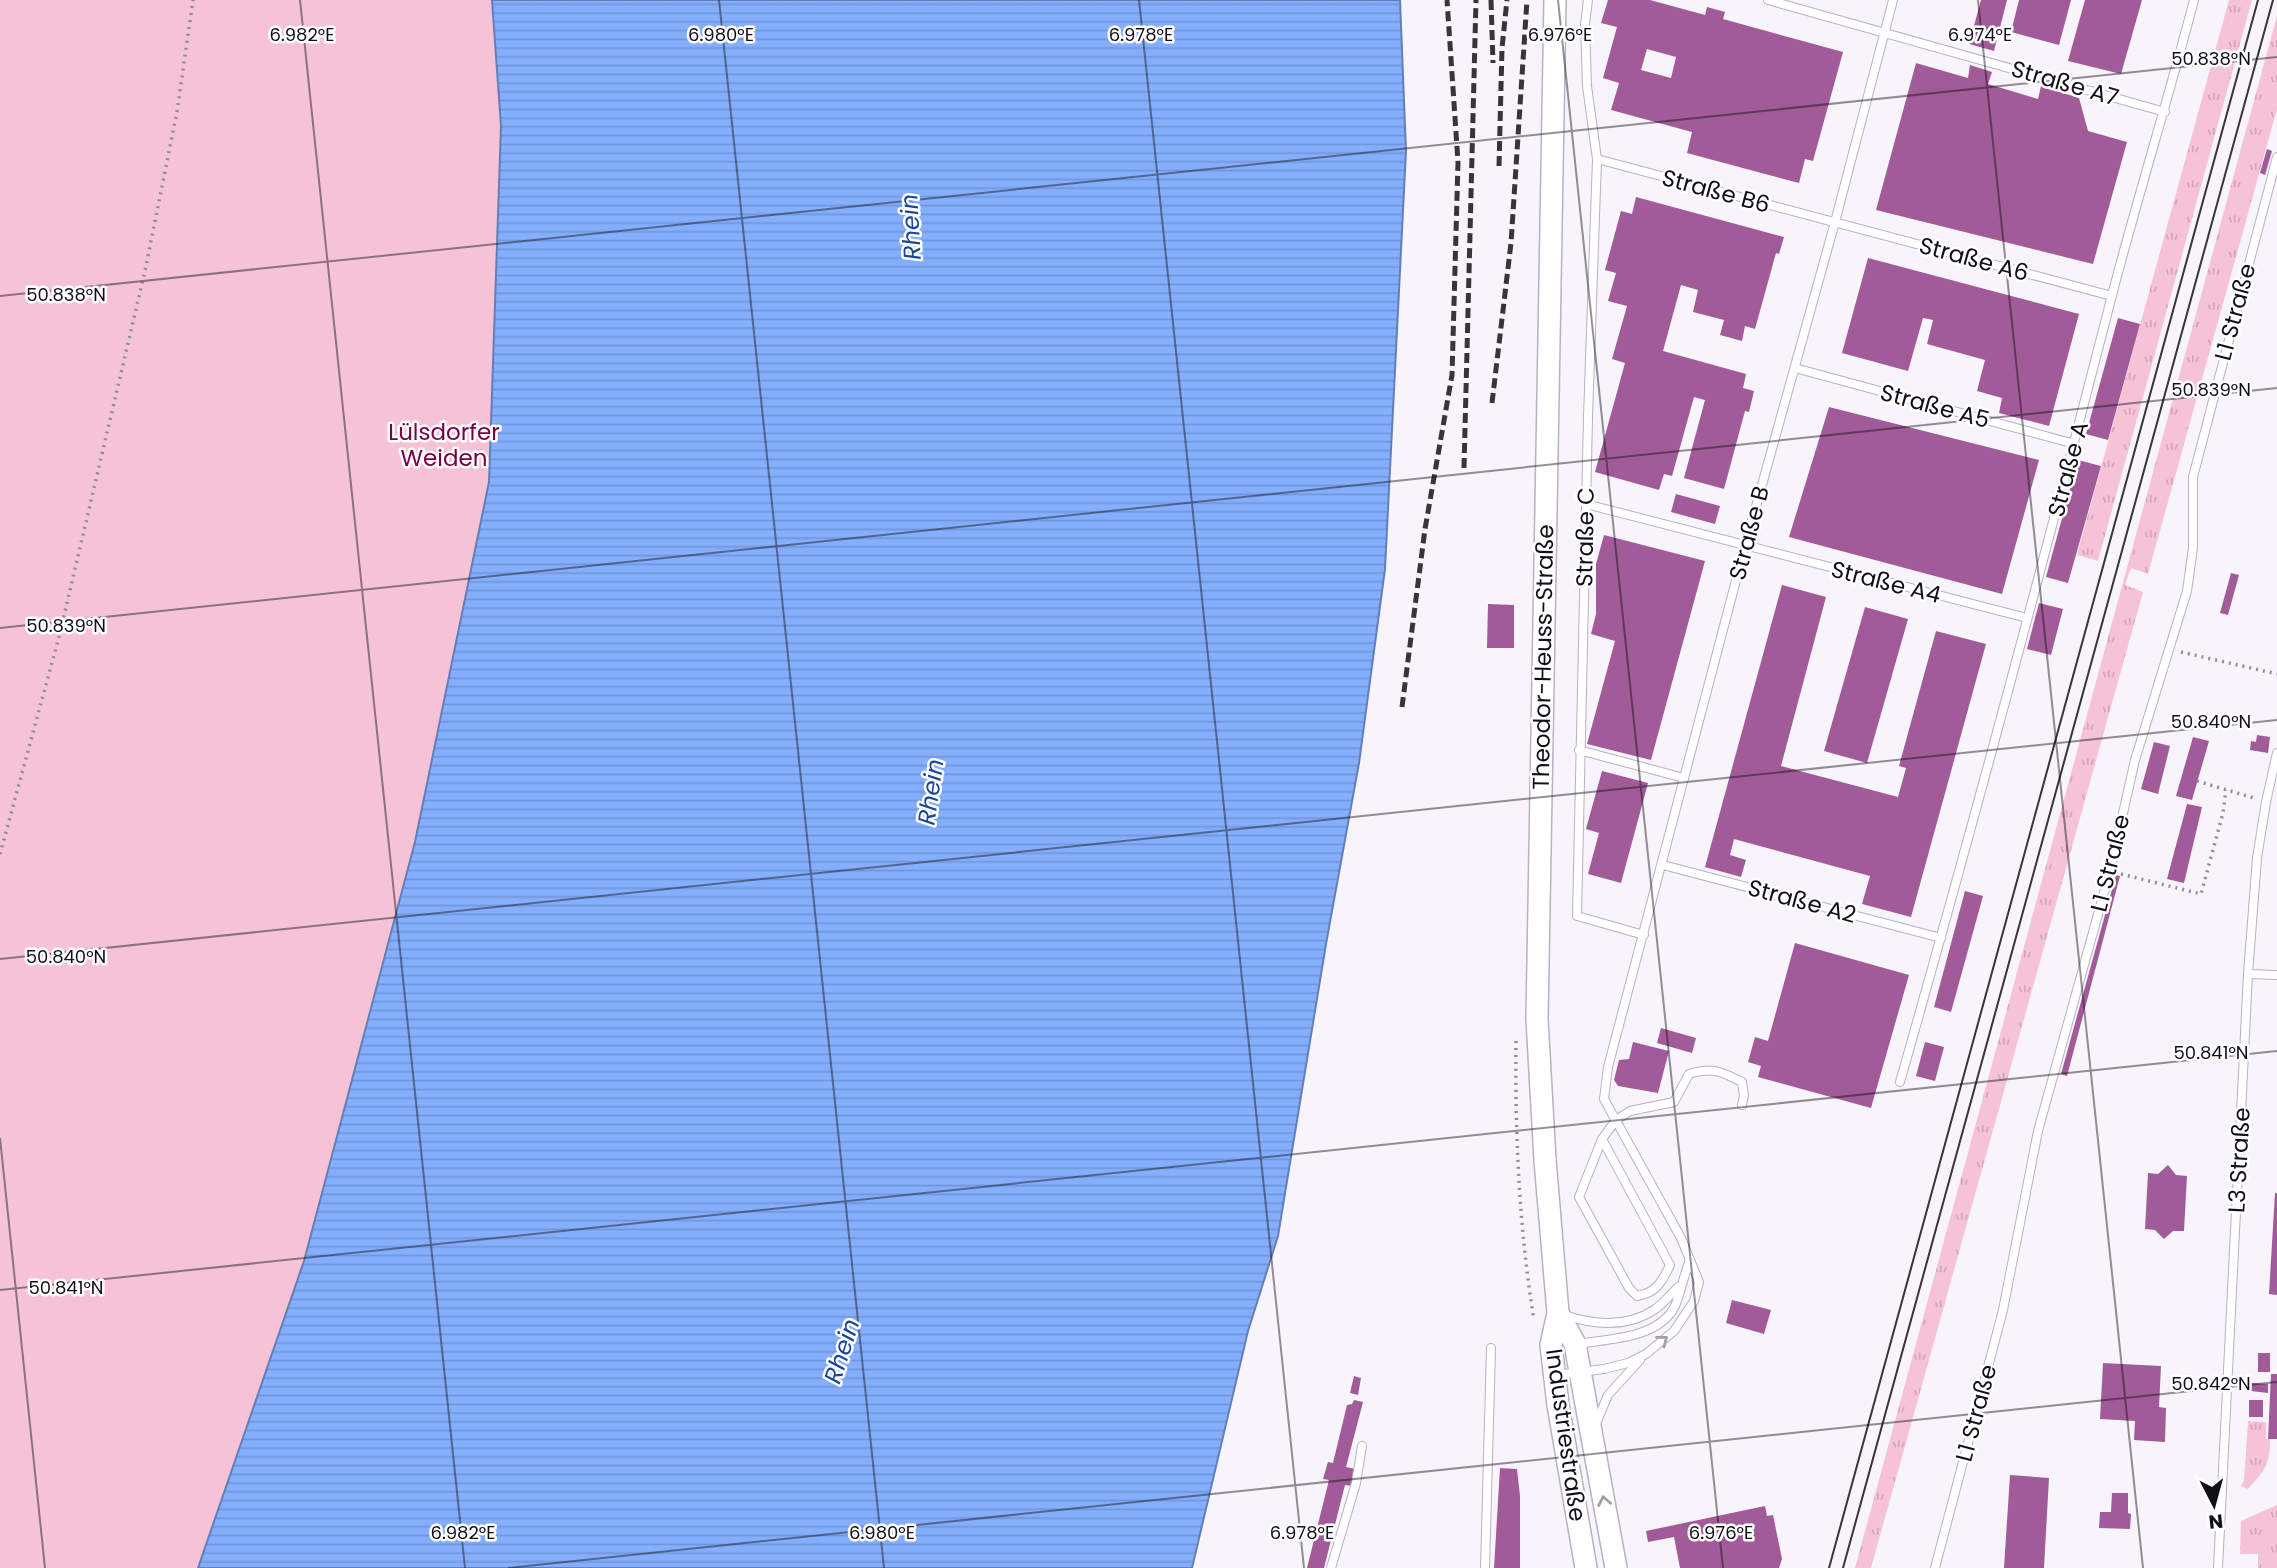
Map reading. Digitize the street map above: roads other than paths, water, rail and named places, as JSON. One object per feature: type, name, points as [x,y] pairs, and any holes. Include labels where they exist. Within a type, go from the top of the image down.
[{"type":"main road","name":"Theodor-Heuss-Straße","points":[[1555,0],[1538,1032],[1545,1160],[1558,1313]]},
{"type":"main road","name":"Industriestraße","points":[[1558,1313],[1575,1344],[1616,1568]]},
{"type":"main road","name":"Industriestraße","points":[[1558,1313],[1550,1345],[1587,1568]]},
{"type":"lane","name":"Straße C","points":[[1588,0],[1584,23],[1587,86],[1597,159],[1579,750],[1577,916],[1644,934]]},
{"type":"lane","name":"Straße A7","points":[[1768,0],[2165,112]]},
{"type":"lane","name":"Straße B","points":[[1646,1354],[1674,1331],[1694,1301],[1699,1282],[1681,1238],[1604,1099],[1608,1067],[1893,0]]},
{"type":"lane","name":"Straße A","points":[[1900,1082],[2194,0]]},
{"type":"lane","name":"L1 Straße","points":[[1935,1568],[2003,1310],[2038,1131],[2110,871],[2135,760],[2187,591],[2193,548],[2193,477],[2277,157]]},
{"type":"lane","name":"Straße B6","points":[[1597,159],[1835,222]]},
{"type":"lane","name":"Straße A6","points":[[1835,222],[2112,296]]},
{"type":"lane","name":"Straße A5","points":[[1795,368],[2075,444]]},
{"type":"lane","name":"Straße A4","points":[[1586,504],[2027,618]]},
{"type":"lane","points":[[1579,750],[1684,778]]},
{"type":"lane","name":"L3 Straße","points":[[2218,1568],[2248,974],[2257,858],[2277,753]]},
{"type":"lane","name":"Straße A2","points":[[1663,864],[1941,938]]},
{"type":"lane","points":[[2248,974],[2277,975]]},
{"type":"lane","points":[[1602,1139],[1670,1265],[1662,1284],[1648,1294],[1637,1296],[1629,1289],[1579,1197],[1602,1139],[1616,1120],[1630,1111],[1674,1102],[1689,1073],[1707,1069],[1727,1074],[1742,1082],[1742,1105]]},
{"type":"lane","points":[[1550,1345],[1634,1336],[1658,1324],[1674,1308],[1690,1259]]},
{"type":"lane","points":[[1558,1313],[1604,1324],[1629,1321],[1655,1310],[1680,1285]]},
{"type":"lane","points":[[1485,1568],[1490,1348]]},
{"type":"lane","points":[[1554,1375],[1628,1363],[1646,1354]]},
{"type":"lane","points":[[1591,1435],[1608,1395],[1646,1354]]},
{"type":"lane","points":[[1331,1568],[1356,1483],[1362,1446]]},
{"type":"water","name":"Rhein","points":[[492,0],[1400,0],[1406,151],[1385,569],[1359,763],[1278,1236],[1248,1331],[1192,1568],[198,1568],[304,1261],[415,842],[489,482],[501,126]]},
{"type":"tram line","points":[[1829,1568],[2258,0]]},
{"type":"tram line","points":[[1843,1568],[2273,0]]},
{"type":"railway","points":[[1402,707],[1425,529],[1452,375],[1458,162],[1447,0]]},
{"type":"railway","points":[[1464,468],[1476,0]]},
{"type":"railway","points":[[1491,0],[1493,63]]},
{"type":"railway","points":[[1499,166],[1502,48],[1507,0]]},
{"type":"railway","points":[[1492,403],[1511,243],[1527,0]]},
{"type":"park label","name":"Lülsdorfer Weiden","points":[[444,445]]}]
